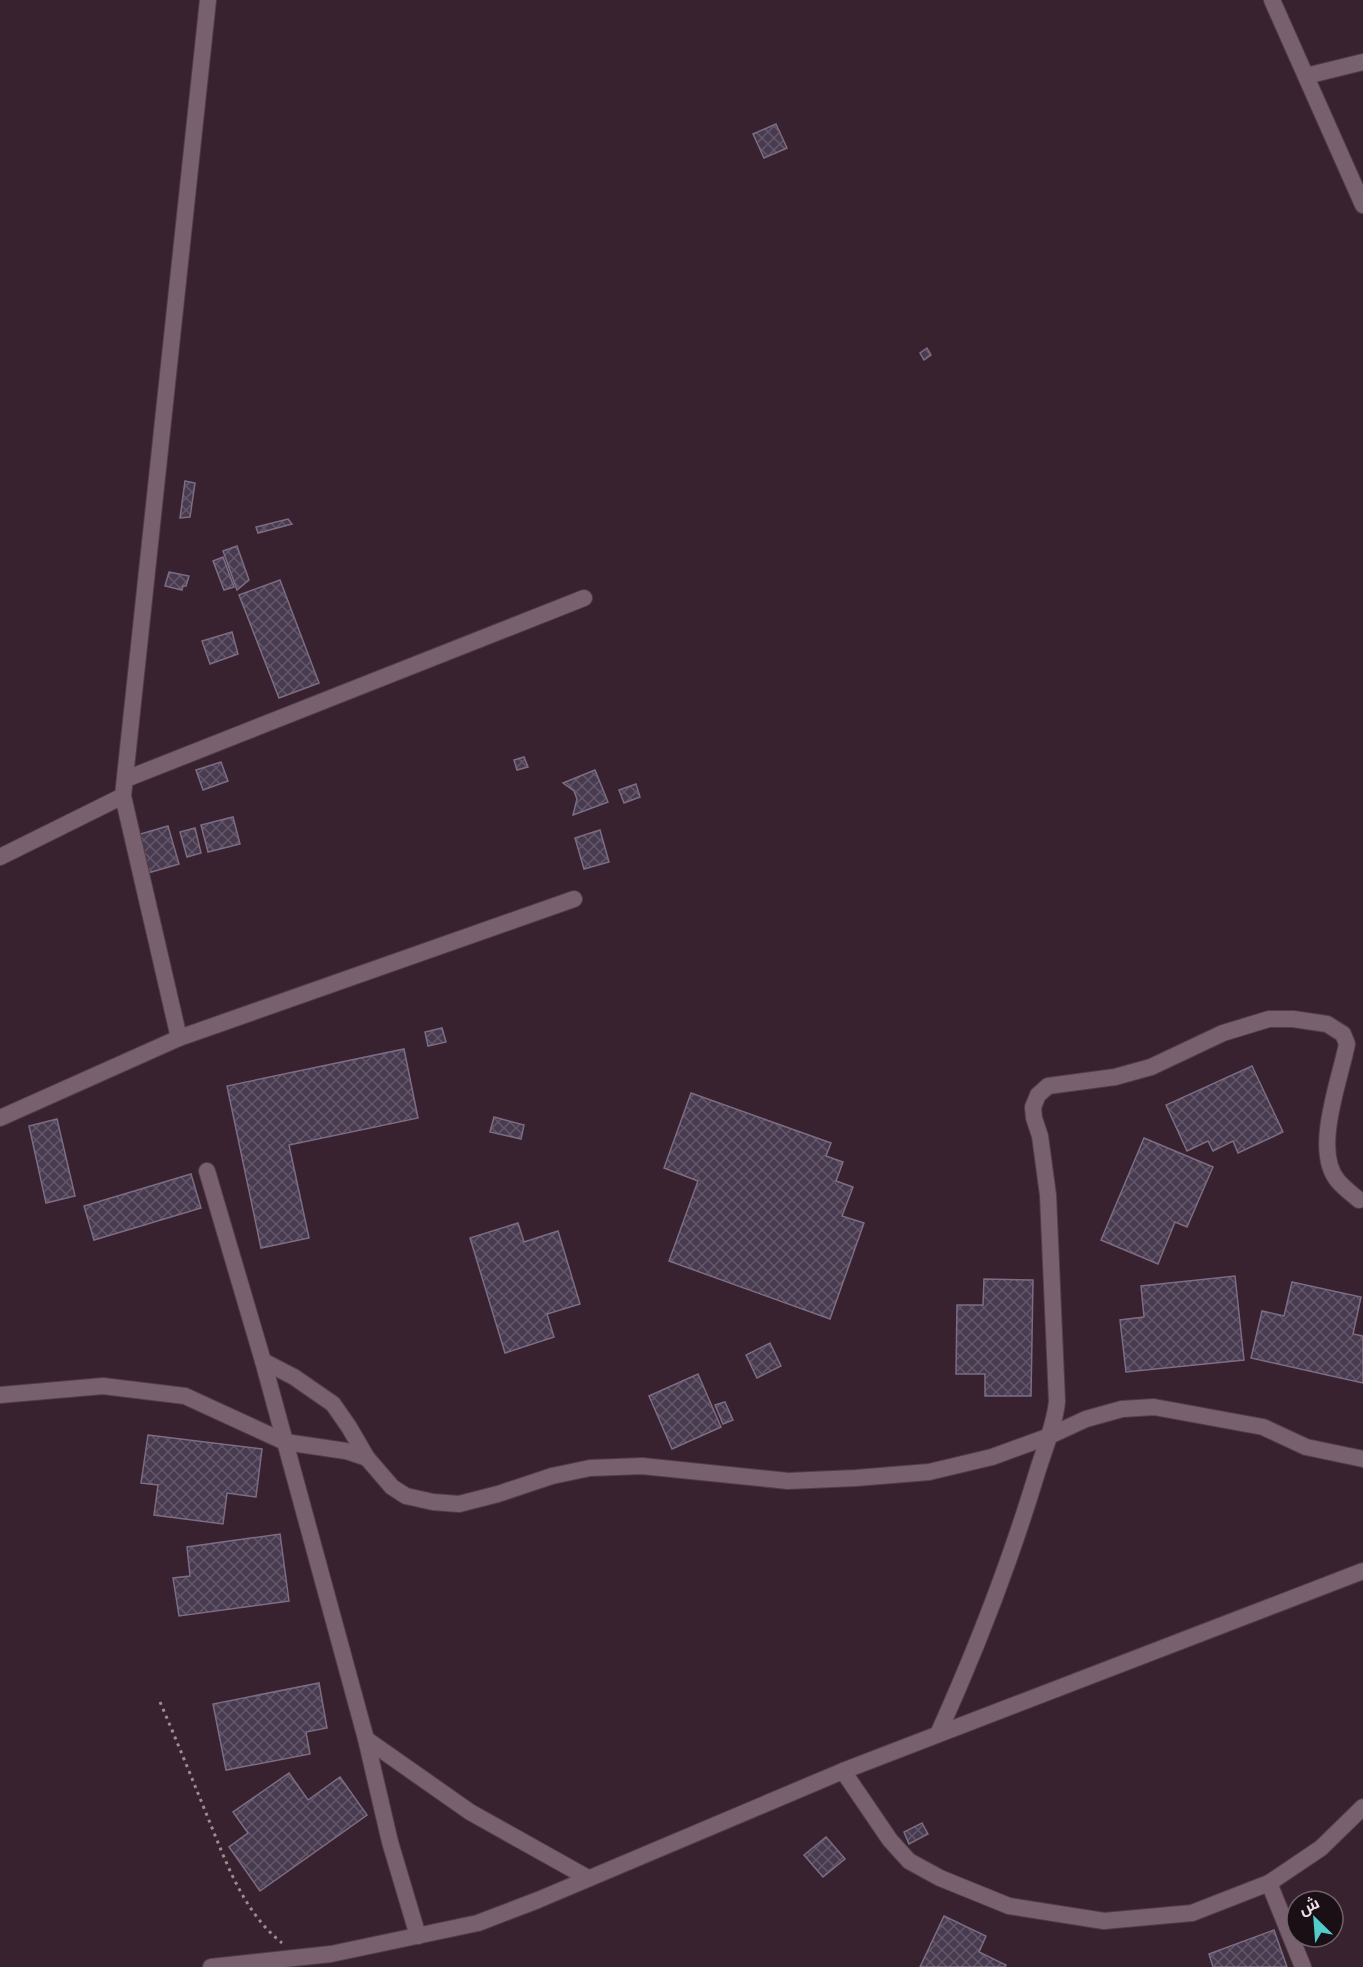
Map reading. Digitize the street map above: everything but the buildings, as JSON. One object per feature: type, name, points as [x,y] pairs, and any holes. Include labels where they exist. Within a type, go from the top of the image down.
[{"type":"street","points":[[179,1038],[123,796],[208,0]]},
{"type":"street","points":[[1272,0],[1363,205]]},
{"type":"street","points":[[1306,76],[1363,62]]},
{"type":"street","points":[[126,779],[584,598]]},
{"type":"street","points":[[0,857],[123,796]]},
{"type":"street","points":[[0,1118],[179,1038],[574,899]]},
{"type":"street","points":[[938,1734],[970,1662],[1017,1539],[1056,1413],[1047,1194],[1040,1136],[1033,1107],[1038,1095],[1048,1086],[1115,1077],[1151,1067],[1223,1033],[1269,1019],[1293,1018],[1327,1024],[1343,1034],[1347,1044],[1327,1129],[1328,1158],[1336,1180],[1359,1200]]},
{"type":"street","points":[[207,1171],[285,1442],[366,1739],[390,1842],[418,1936]]},
{"type":"street","points":[[262,1360],[294,1377],[333,1404],[349,1426],[367,1458],[392,1487],[406,1496],[433,1503],[459,1504],[552,1476],[590,1468],[642,1466],[788,1481],[929,1472],[992,1457],[1047,1437],[1086,1419],[1122,1409],[1154,1407],[1263,1427],[1306,1447],[1363,1459]]},
{"type":"street","points":[[0,1395],[103,1386],[185,1396],[285,1442],[346,1451],[367,1458]]},
{"type":"street","points":[[211,1967],[331,1954],[478,1923],[843,1771],[1363,1571]]},
{"type":"street","points":[[366,1739],[470,1812],[588,1878]]},
{"type":"street","points":[[843,1771],[890,1840],[909,1860],[940,1878],[1009,1906],[1104,1921],[1192,1913],[1269,1882],[1321,1848],[1363,1807]]},
{"type":"street","points":[[1269,1882],[1303,1967]]},
{"type":"path","points":[[160,1702],[231,1873],[250,1908],[265,1928],[300,1957]]}]
